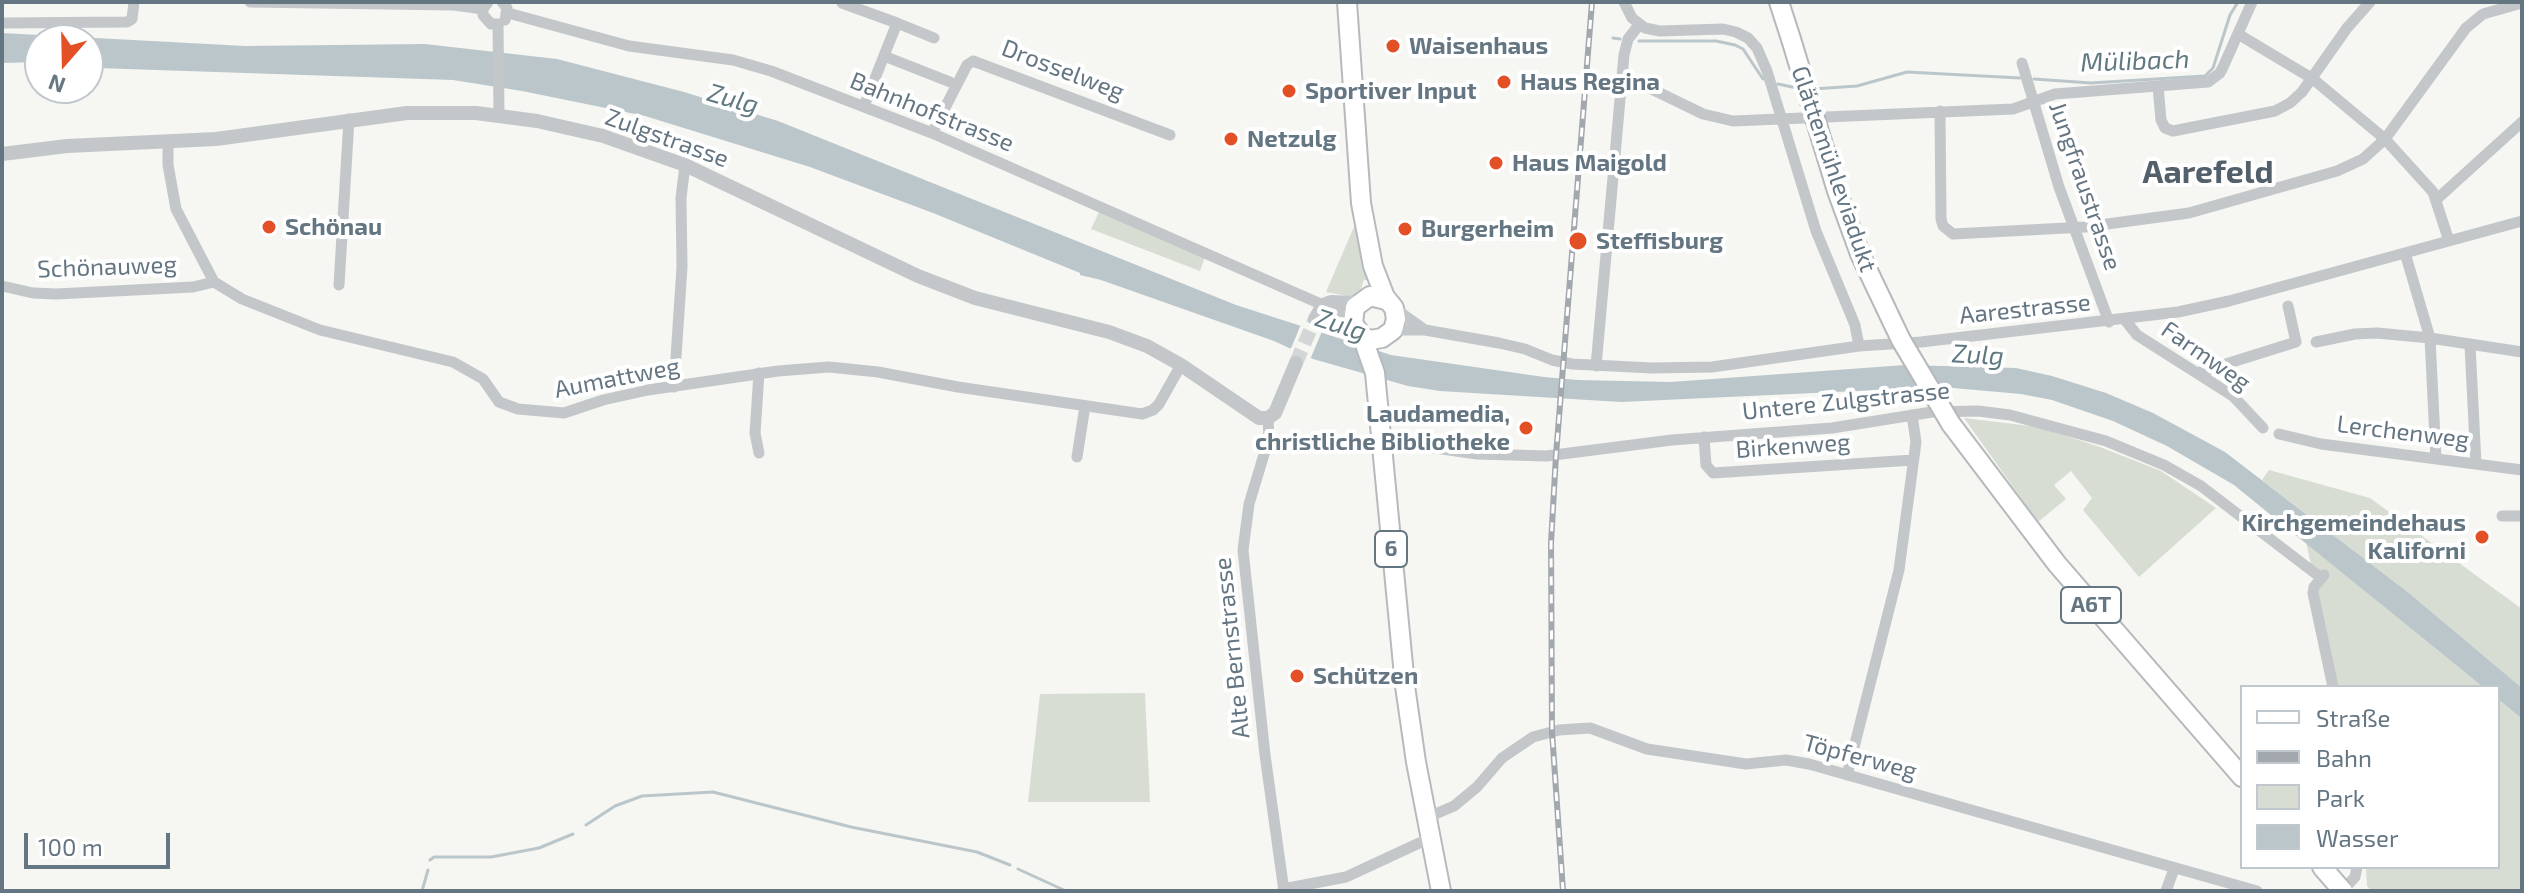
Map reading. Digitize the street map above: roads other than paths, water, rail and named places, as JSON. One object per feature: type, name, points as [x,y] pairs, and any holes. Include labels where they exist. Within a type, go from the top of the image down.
[{"type":"main road","points":[[1347,2],[1358,179],[1373,266],[1396,319],[1373,335],[1353,312],[1362,300],[1373,266]]},
{"type":"main road","name":"Glättemühleviadukt","points":[[1779,2],[1857,247],[1893,325],[1951,424],[2057,564],[2240,775]]},
{"type":"main road","points":[[1362,300],[1378,296],[1390,304]]},
{"type":"main road","name":"6","points":[[1373,335],[1402,664],[1426,818],[1441,891]]},
{"type":"main road","points":[[2324,869],[2340,888]]},
{"type":"street","points":[[2,23],[127,22],[132,19],[134,2]]},
{"type":"street","points":[[250,2],[485,6],[486,21],[498,24],[504,20],[505,8]]},
{"type":"street","points":[[1624,2],[1639,25],[1660,31],[1723,29],[1748,38],[1757,48],[1816,231],[1855,325],[1859,346]]},
{"type":"street","points":[[1623,78],[1717,119],[1750,122],[2013,109],[2055,94],[2202,84],[2214,78],[2224,65],[2252,2]]},
{"type":"street","points":[[2158,86],[2161,120],[2165,128],[2173,131],[2275,111],[2297,98],[2347,28],[2370,2]]},
{"type":"street","points":[[842,3],[934,38]]},
{"type":"street","points":[[1940,111],[1941,219],[1947,231],[1960,235],[2075,228],[2172,216],[2240,201],[2350,166],[2363,159],[2385,139],[2483,8],[2522,3]]},
{"type":"street","name":"Bahnhofstrasse","points":[[505,8],[629,46],[751,64],[932,133],[1323,305]]},
{"type":"street","points":[[864,106],[897,23]]},
{"type":"street","points":[[498,24],[499,115]]},
{"type":"street","points":[[1596,366],[1625,47],[1639,25]]},
{"type":"street","points":[[2238,34],[2313,79],[2385,139],[2437,199],[2449,241]]},
{"type":"street","points":[[884,56],[950,82]]},
{"type":"street","name":"Drosselweg","points":[[932,133],[967,65],[973,61],[1170,135]]},
{"type":"street","name":"Jungfraustrasse","points":[[2022,63],[2032,102],[2109,322]]},
{"type":"street","name":"Zulgstrasse","points":[[2,154],[67,146],[240,137],[349,119],[419,113],[499,115],[574,128],[630,144],[685,165],[918,276],[989,303],[1133,340],[1181,365],[1256,417],[1268,418]]},
{"type":"street","points":[[339,285],[349,119]]},
{"type":"street","points":[[2437,199],[2522,122]]},
{"type":"street","points":[[168,142],[168,165],[176,209],[214,282]]},
{"type":"street","points":[[674,387],[685,165]]},
{"type":"street","name":"Aarestrasse","points":[[1425,330],[1525,349],[1552,360],[1596,366],[1698,368],[1859,346],[2125,320],[2229,301],[2522,221]]},
{"type":"street","points":[[2405,253],[2430,338],[2436,459]]},
{"type":"street","name":"Schönauweg","points":[[2,286],[56,294],[193,287],[214,282]]},
{"type":"street","name":"Aumattweg","points":[[214,282],[242,299],[320,330],[453,362],[483,379],[499,402],[518,409],[564,413],[603,400],[759,373],[844,367],[1138,414],[1150,412],[1159,404],[1181,365]]},
{"type":"street","points":[[1315,319],[1323,305],[1362,300]]},
{"type":"street","points":[[1390,304],[1425,330]]},
{"type":"street","points":[[1323,305],[1373,335],[1425,330]]},
{"type":"street","points":[[2197,373],[2296,342],[2288,306]]},
{"type":"street","name":"Farmweg","points":[[2125,320],[2135,333],[2233,396],[2263,428]]},
{"type":"street","points":[[2316,342],[2365,333],[2430,338],[2522,352]]},
{"type":"street","points":[[2470,345],[2476,464]]},
{"type":"street","name":"Alte Bernstrasse","points":[[1283,890],[1243,550],[1249,504],[1269,438],[1268,418],[1277,410],[1296,363]]},
{"type":"street","points":[[759,373],[755,433],[759,453]]},
{"type":"street","points":[[1077,457],[1085,406]]},
{"type":"street","name":"Untere Zulgstrasse","points":[[1381,446],[1417,445],[1490,455],[1546,456],[1704,437],[1832,428],[1912,415],[1959,411],[2010,415],[2126,448],[2164,465],[2201,486],[2322,576],[2313,593],[2333,685]]},
{"type":"street","points":[[1847,775],[1897,582],[1916,431],[1912,415]]},
{"type":"street","name":"Lerchenweg","points":[[2279,434],[2321,444],[2522,470]]},
{"type":"street","name":"Birkenweg","points":[[1704,437],[1706,465],[1713,473],[1913,460]]},
{"type":"street","points":[[2502,516],[2522,516]]},
{"type":"street","name":"Töpferweg","points":[[1426,818],[1444,812],[1460,801],[1513,749],[1539,735],[1567,729],[1596,729],[1634,746],[1671,753],[1746,764],[1797,761],[2257,891]]},
{"type":"street","points":[[1283,890],[1346,877],[1430,838]]},
{"type":"street","points":[[2166,891],[2174,869]]},
{"type":"street","points":[[2340,888],[2352,881],[2356,869]]},
{"type":"water","points":[[2,33],[24,34],[24,62],[2,63]]},
{"type":"water","points":[[104,38],[245,46],[425,44],[557,59],[684,92],[778,121],[1236,305],[1391,355],[1578,380],[1671,382],[1905,365],[2016,368],[2052,376],[2106,393],[2153,413],[2225,452],[2409,593],[2522,688],[2522,719],[2500,701],[2500,685],[2481,685],[2234,485],[2167,446],[2113,421],[2052,400],[1942,387],[1621,402],[1440,391],[1408,386],[1313,359],[1274,341],[1080,275],[933,213],[810,167],[645,116],[453,80],[104,68]]},
{"type":"waterway","name":"Mülibach","points":[[2034,79],[2091,83],[2205,76],[2213,68],[2230,15],[2238,2]]},
{"type":"waterway","name":"Mülibach","points":[[1613,38],[1620,39]]},
{"type":"waterway","name":"Mülibach","points":[[1639,41],[1716,41],[1735,45],[1743,49],[1763,79]]},
{"type":"waterway","name":"Mülibach","points":[[1813,89],[1857,86],[1907,72],[2020,78]]},
{"type":"waterway","name":"Mülibach","points":[[1778,84],[1797,88]]},
{"type":"waterway","points":[[586,825],[615,806],[642,796],[713,792],[851,827],[977,852],[1010,865]]},
{"type":"waterway","points":[[430,860],[434,857],[491,857],[539,848],[573,834]]},
{"type":"waterway","points":[[1018,869],[1066,891]]},
{"type":"waterway","points":[[422,891],[428,870]]},
{"type":"tunnel","points":[[1296,363],[1315,319]]},
{"type":"railway","points":[[1563,891],[1552,732],[1551,543],[1592,2]]},
{"type":"place","name":"Waisenhaus","points":[[1393,46]]},
{"type":"place","name":"Haus Regina","points":[[1504,82]]},
{"type":"place","name":"Sportiver Input","points":[[1289,91]]},
{"type":"place","name":"Netzulg","points":[[1231,139]]},
{"type":"place","name":"Haus Maigold","points":[[1496,163]]},
{"type":"place","name":"Schönau","points":[[269,227]]},
{"type":"place","name":"Burgerheim","points":[[1405,229]]},
{"type":"place","name":"Steffisburg","points":[[1578,241]]},
{"type":"place","name":"Laudamedia, christliche Bibliotheke","points":[[1526,428]]},
{"type":"place","name":"Kirchgemeindehaus Kaliforni","points":[[2482,537]]},
{"type":"place","name":"Schützen","points":[[1297,676]]},
{"type":"district","name":"Aarefeld","points":[[2208,172]]},
{"type":"water label","name":"Zulg","points":[[733,99]]},
{"type":"water label","name":"Zulg","points":[[1341,325]]},
{"type":"water label","name":"Zulg","points":[[1978,355]]}]
